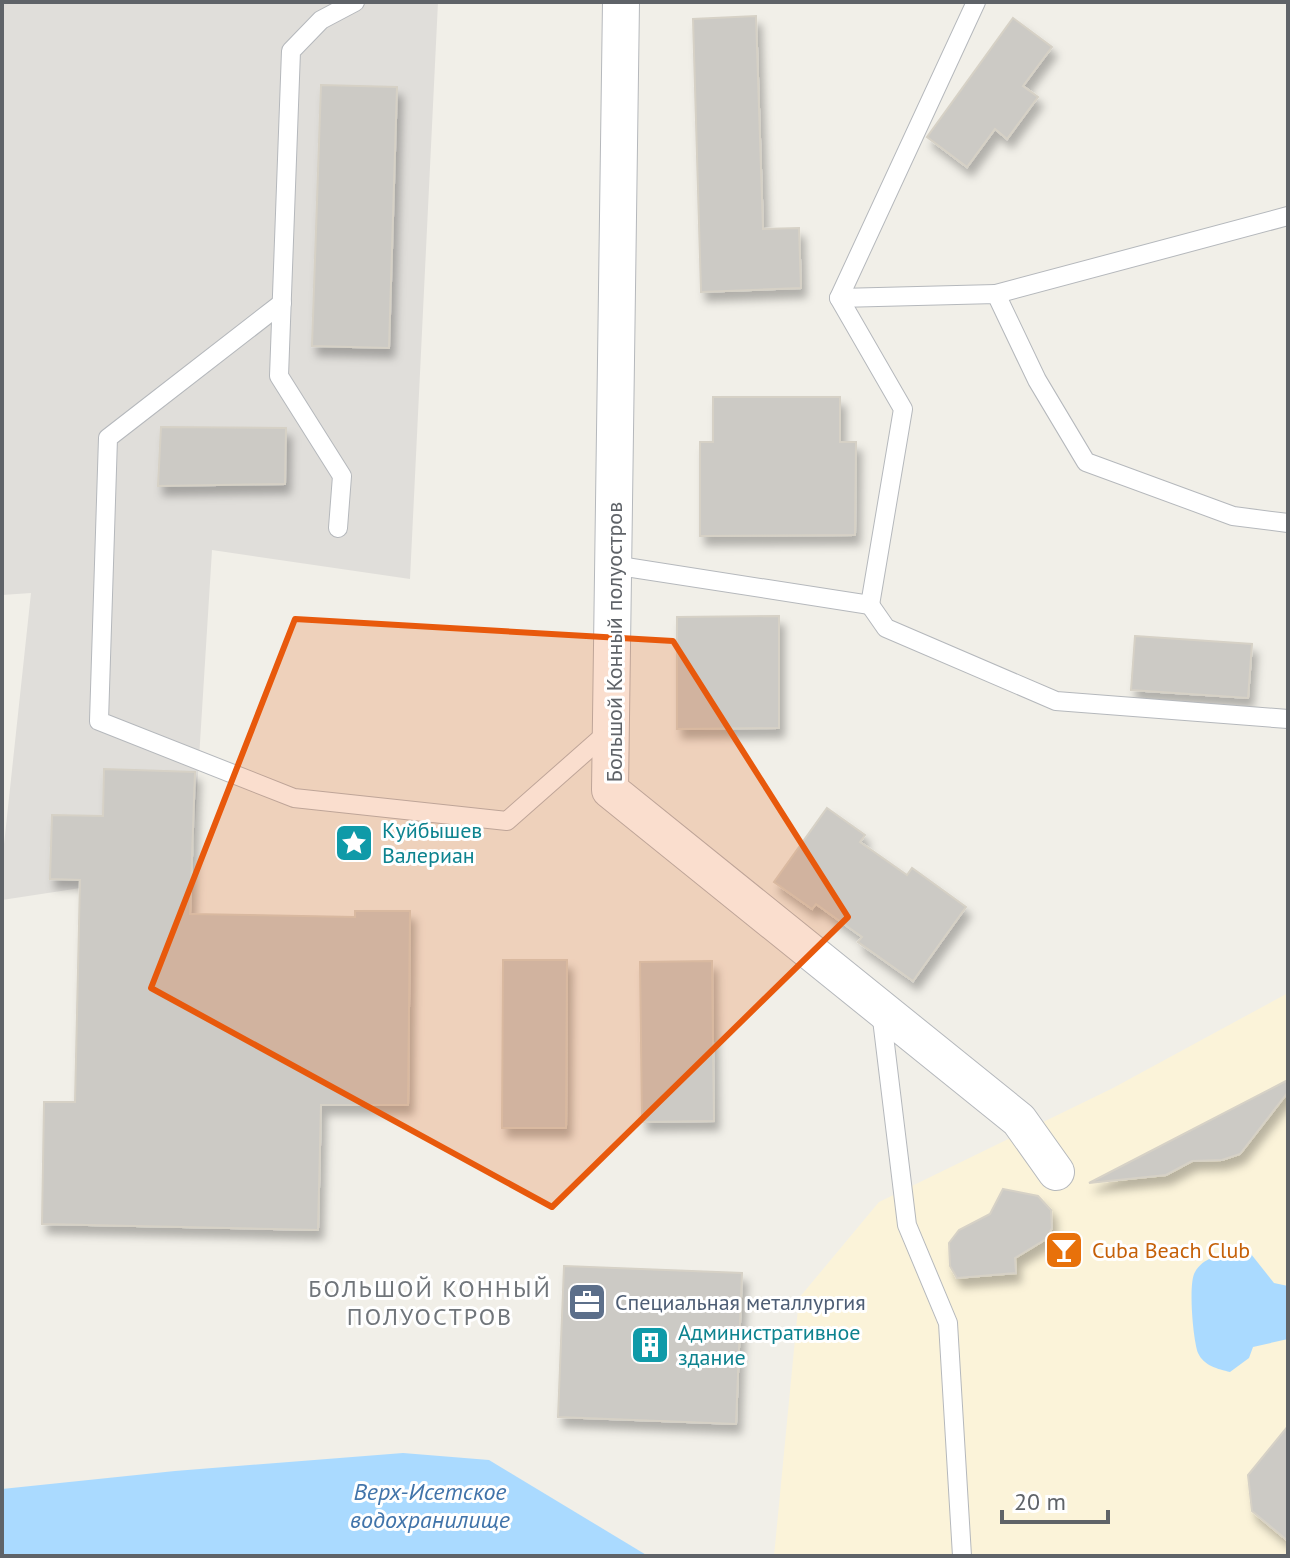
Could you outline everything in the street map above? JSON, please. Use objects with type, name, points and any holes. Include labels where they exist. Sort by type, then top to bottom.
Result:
[{"type":"street","name":"Большой Конный полуостров","points":[[621,2],[610,790],[1019,1120],[1056,1172]]},
{"type":"lane","points":[[338,528],[342,476],[279,376],[291,51],[321,20],[355,2]]},
{"type":"lane","points":[[839,298],[976,2]]},
{"type":"lane","points":[[839,298],[996,294],[1288,216]]},
{"type":"lane","points":[[996,294],[1037,380],[1086,462],[1233,516],[1288,523]]},
{"type":"lane","points":[[839,298],[903,409],[870,605],[886,628],[1056,701],[1288,719]]},
{"type":"lane","points":[[282,303],[108,438],[99,721],[294,798],[507,821],[611,729]]},
{"type":"lane","points":[[613,565],[870,605]]},
{"type":"lane","points":[[881,1008],[907,1225],[948,1323],[962,1556]]},
{"type":"highlighted area","points":[[295,619],[673,641],[848,917],[552,1207],[151,988]]},
{"type":"shaded area","points":[[2,2],[438,2],[410,579],[212,550],[192,871],[2,900],[2,863],[31,593],[2,595]]},
{"type":"sand","name":"Cuba Beach Club","points":[[1288,993],[1288,1556],[774,1556],[799,1298],[879,1202],[1113,1088]]},
{"type":"water","points":[[1233,1252],[1251,1254],[1274,1283],[1288,1286],[1288,1339],[1253,1347],[1249,1358],[1230,1372],[1208,1364],[1198,1353],[1193,1325],[1192,1287],[1195,1272],[1203,1263]]},
{"type":"water","name":"Верх-Исетское водохранилище","points":[[403,1453],[489,1460],[648,1556],[2,1556],[2,1489],[175,1471]]},
{"type":"building","points":[[756,16],[763,229],[799,228],[801,288],[701,292],[693,19]]},
{"type":"building","points":[[1013,18],[1052,47],[1023,86],[1038,97],[1007,139],[995,129],[967,167],[927,137]]},
{"type":"building","points":[[321,85],[397,87],[389,348],[312,346]]},
{"type":"building","points":[[713,397],[840,397],[840,442],[856,442],[855,535],[700,536],[700,442],[713,442]]},
{"type":"building","points":[[161,427],[286,428],[285,484],[158,486]]},
{"type":"building","points":[[779,616],[779,728],[677,729],[677,617]]},
{"type":"building","points":[[1135,636],[1252,644],[1248,698],[1131,690]]},
{"type":"building","points":[[104,769],[195,772],[190,914],[355,917],[355,911],[410,911],[408,1105],[321,1105],[318,1230],[42,1224],[44,1102],[75,1102],[80,880],[50,879],[52,815],[103,816]]},
{"type":"building","points":[[827,808],[865,835],[860,842],[907,875],[912,868],[966,907],[913,981],[858,942],[862,937],[816,904],[812,909],[774,882]]},
{"type":"building","points":[[503,960],[567,960],[566,1128],[502,1128]]},
{"type":"building","points":[[712,961],[714,1121],[642,1122],[640,962]]},
{"type":"building","points":[[1288,1080],[1288,1092],[1240,1154],[1222,1160],[1192,1161],[1166,1175],[1089,1183]]},
{"type":"building","points":[[1003,1189],[1038,1196],[1051,1210],[1052,1228],[1046,1239],[1015,1258],[1016,1273],[957,1278],[950,1266],[949,1243],[959,1230],[990,1214]]},
{"type":"building","name":"Административное здание","points":[[564,1266],[742,1273],[736,1424],[558,1417]]},
{"type":"building","points":[[1288,1426],[1288,1541],[1252,1511],[1248,1475]]},
{"type":"place","name":"Куйбышев Валериан","points":[[354,843]]},
{"type":"place","name":"Cuba Beach Club","points":[[1064,1250]]},
{"type":"place","name":"Специальная металлургия","points":[[587,1302]]},
{"type":"place","name":"Административное здание","points":[[650,1345]]},
{"type":"district","name":"БОЛЬШОЙ КОННЫЙ ПОЛУОСТРОВ","points":[[430,1303]]}]
